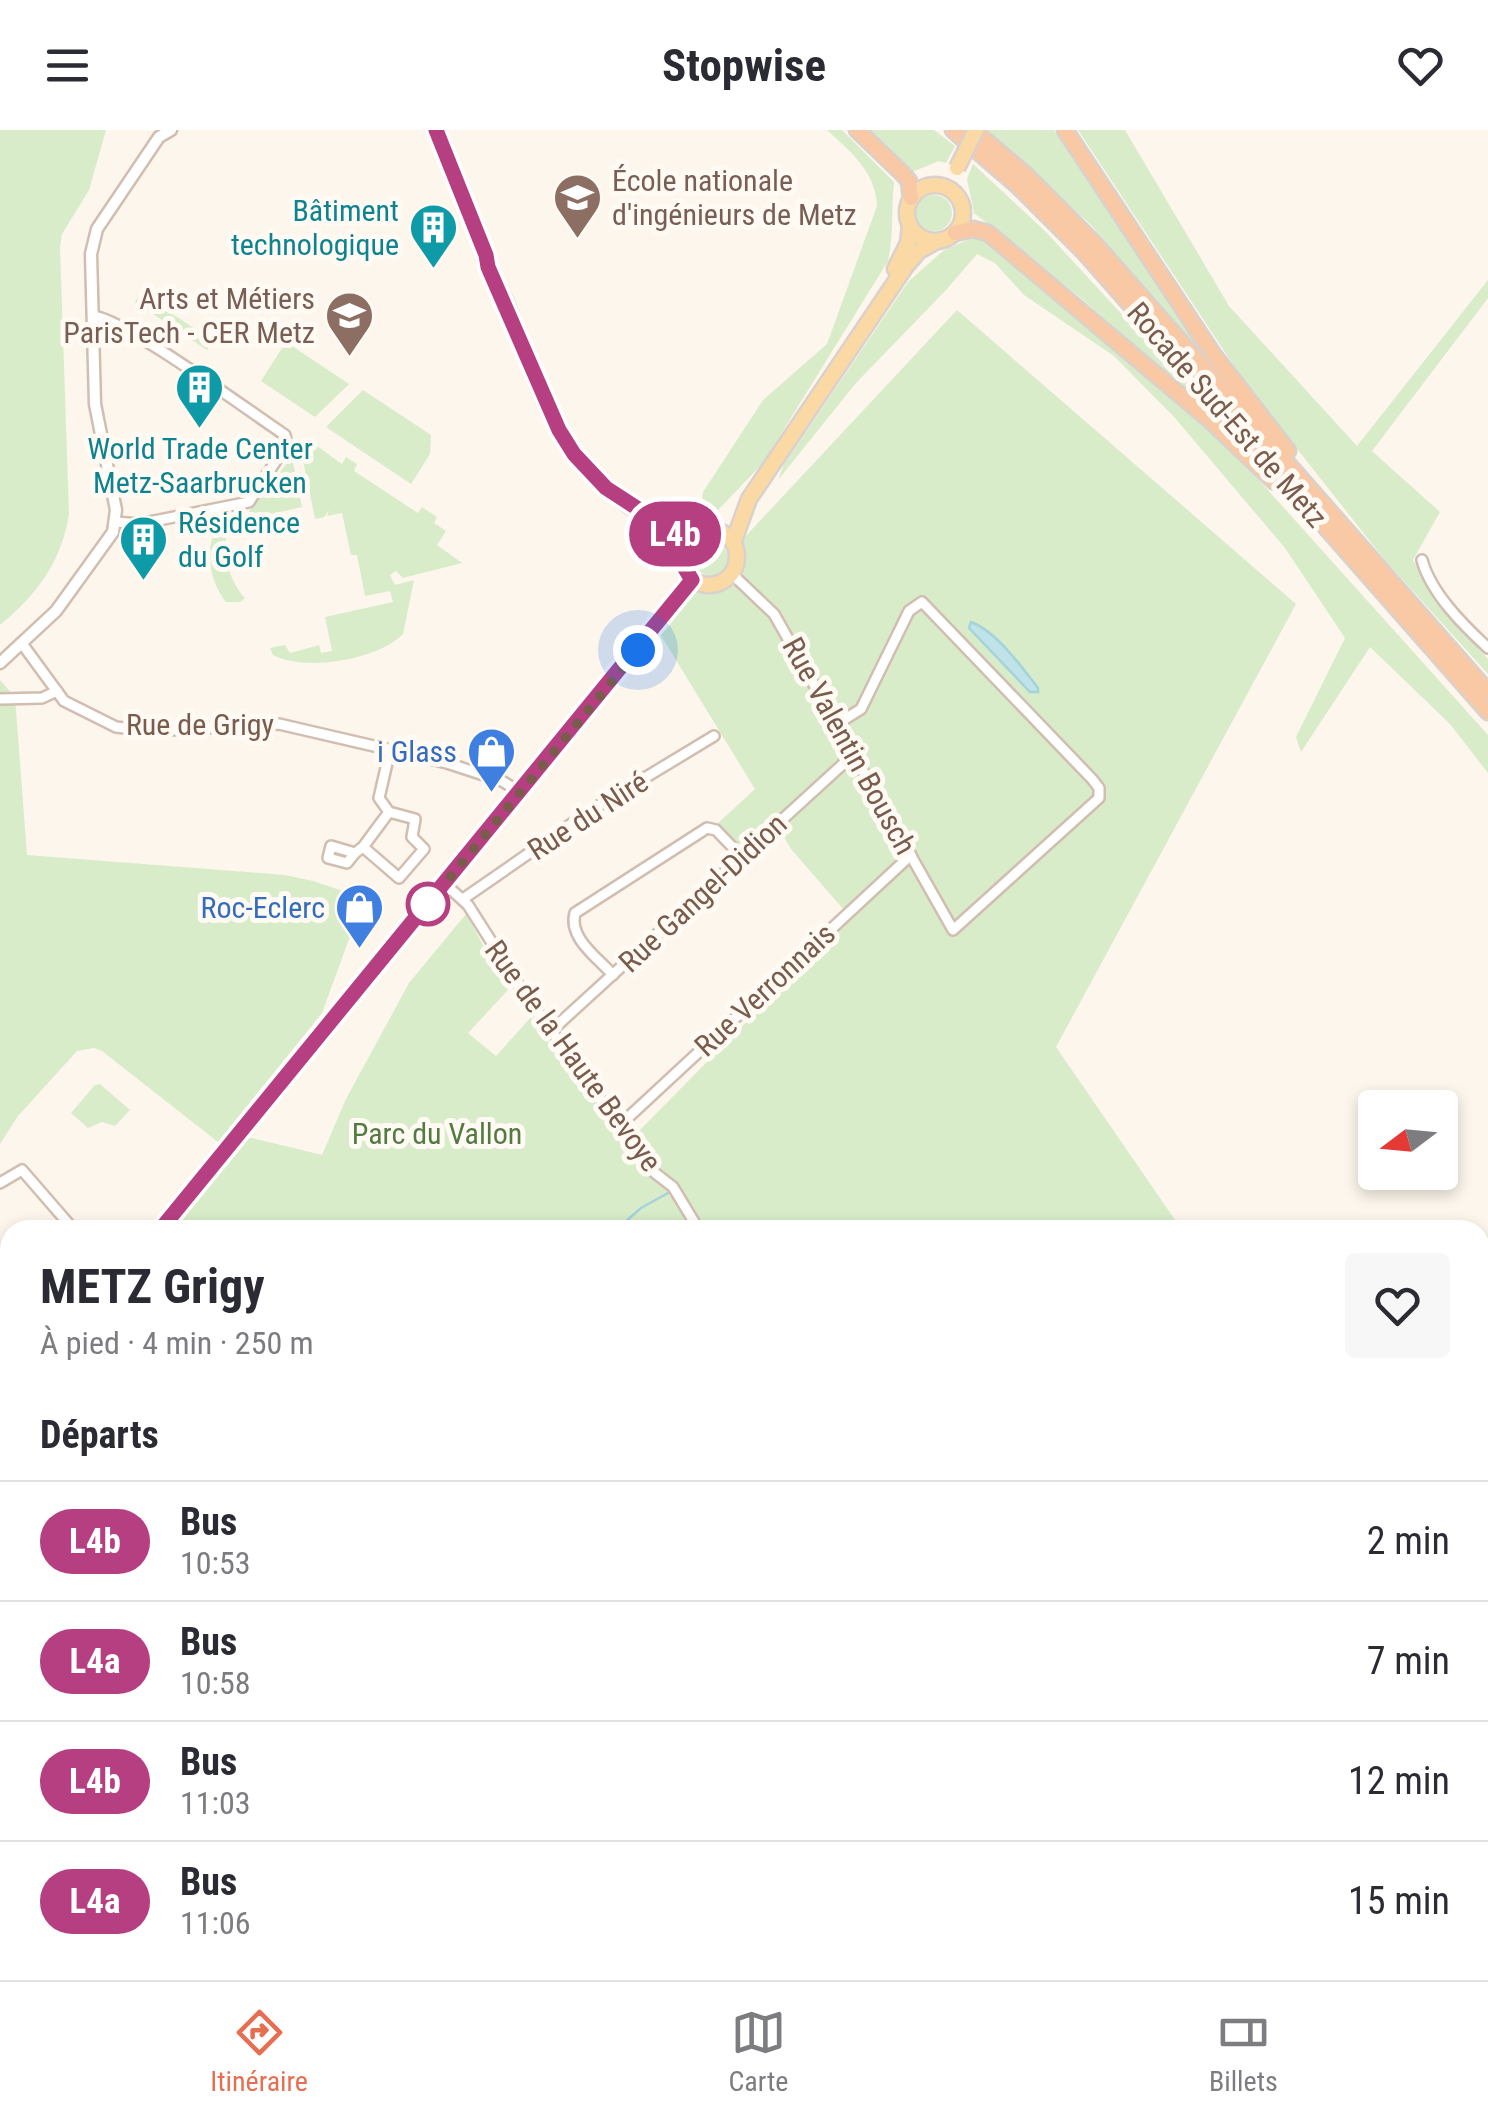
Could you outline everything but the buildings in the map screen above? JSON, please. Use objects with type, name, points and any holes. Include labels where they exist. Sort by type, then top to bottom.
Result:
[{"type":"highway","points":[[857,130],[904,174],[911,198]]},
{"type":"highway","name":"Rocade Sud-Est de Metz","points":[[954,130],[1084,252],[1488,692]]},
{"type":"highway","name":"Rocade Sud-Est de Metz","points":[[974,130],[1096,244],[1488,712]]},
{"type":"highway","points":[[1065,130],[1214,354],[1354,550]]},
{"type":"highway","points":[[955,233],[980,230],[1009,250],[1212,421],[1354,550]]},
{"type":"main road","points":[[436,130],[559,430],[574,454],[606,488],[686,540]]},
{"type":"main road","points":[[836,368],[851,352],[906,266],[920,251],[955,233],[963,217],[957,168],[974,130]]},
{"type":"main road","points":[[734,543],[724,533],[712,529],[698,531],[686,540],[681,562],[692,580],[710,586],[732,574],[737,559],[734,543],[750,500],[836,368],[905,251],[911,198],[957,168]]},
{"type":"main road","points":[[934,185],[959,199]]},
{"type":"main road","points":[[910,226],[920,237],[934,242]]},
{"type":"main road","points":[[712,529],[750,500]]},
{"type":"main road","points":[[168,1220],[692,580]]},
{"type":"street","points":[[0,663],[70,594],[109,542],[116,522],[95,404],[92,254],[97,228],[159,137],[172,130]]},
{"type":"street","points":[[93,316],[106,318],[170,358],[285,435],[287,444],[249,502],[139,524],[116,522]]},
{"type":"street","points":[[1422,560],[1425,572],[1465,627],[1488,648]]},
{"type":"street","name":"Rue Valentin Bousch","points":[[732,574],[774,614],[953,930],[1099,798],[1099,788],[922,602],[908,610],[861,708],[837,724]]},
{"type":"street","name":"Rue de Grigy","points":[[23,644],[70,706],[116,727],[150,731],[279,724],[484,775],[521,793]]},
{"type":"street","points":[[0,698],[42,698],[56,692]]},
{"type":"street","name":"Rue du Niré","points":[[464,899],[590,810],[714,736]]},
{"type":"street","points":[[389,812],[359,850],[398,878],[424,849],[412,837],[415,819],[389,812],[379,798],[390,750]]},
{"type":"street","name":"Rue Gangel-Didion","points":[[551,1031],[854,754]]},
{"type":"street","points":[[614,975],[577,935],[574,913],[707,828],[716,830],[742,856]]},
{"type":"street","name":"Rue Verronnais","points":[[620,1125],[910,855]]},
{"type":"street","name":"Rue de la Haute Bevoye","points":[[445,884],[464,899],[551,1031],[655,1173],[673,1188],[693,1220]]},
{"type":"street","points":[[0,1183],[22,1170],[65,1220]]},
{"type":"green space","points":[[0,130],[106,130],[89,190],[62,234],[60,247],[69,514],[66,531],[45,576],[0,625]]},
{"type":"green space","points":[[827,130],[842,130],[894,182],[888,261],[763,463],[718,510],[701,509],[703,492],[763,400],[827,344],[877,206],[867,173]]},
{"type":"green space","points":[[865,130],[934,130],[955,146],[946,163],[939,161],[912,172]]},
{"type":"green space","points":[[987,130],[1054,130],[1208,355],[1205,357],[1092,226]]},
{"type":"green space","points":[[1078,130],[1125,130],[1229,306],[1357,446],[1488,280],[1488,298],[1372,451],[1440,512],[1413,560],[1456,625],[1488,659],[1488,674],[1384,559],[1246,384]]},
{"type":"green space","points":[[973,164],[1046,232],[1198,397],[1195,399],[1082,299],[974,213],[967,179]]},
{"type":"green space","points":[[934,195],[947,200],[952,213],[947,226],[934,231],[921,226],[916,213],[921,200]]},
{"type":"green space","points":[[977,236],[1149,377],[1240,459],[1488,735],[1488,773],[1450,724],[1370,647],[1301,752],[1296,737],[1345,638],[1285,548],[1175,418],[1114,356],[1024,295],[995,263],[977,254],[856,383],[778,480],[784,464],[908,282],[944,250]]},
{"type":"green space","points":[[141,293],[213,341],[207,350],[135,302]]},
{"type":"green space","name":"Parc du Vallon","points":[[957,310],[1296,604],[1056,1047],[1175,1220],[176,1220],[244,1136],[322,1155],[346,1099],[409,983],[466,914],[508,990],[468,1033],[496,1056],[531,1017],[572,1074],[633,1137],[850,917],[791,849],[772,817],[739,847],[716,825],[755,789],[660,634],[709,577],[694,568],[691,556],[696,545],[713,540],[728,555]]},
{"type":"green space","points":[[286,342],[349,384],[315,417],[261,381]]},
{"type":"green space","points":[[363,390],[431,435],[430,454],[411,484],[326,427]]},
{"type":"green space","points":[[310,441],[342,464],[346,457],[357,464],[354,471],[418,513],[422,507],[437,517],[434,523],[446,531],[437,545],[462,563],[403,578],[396,571],[390,575],[395,585],[414,580],[403,634],[377,651],[322,663],[287,660],[273,655],[270,648],[285,645],[290,653],[319,645],[321,653],[332,651],[325,617],[393,602],[390,591],[365,596],[357,555],[351,555],[342,513],[327,516],[329,510],[324,517],[315,519],[301,451]]},
{"type":"green space","points":[[292,457],[302,507],[249,519],[249,511]]},
{"type":"green space","points":[[234,512],[239,518],[227,535],[226,557],[233,580],[245,598],[226,602],[211,567],[211,541],[223,520]]},
{"type":"green space","points":[[0,680],[15,697],[27,855],[285,875],[364,898],[322,1013],[218,1142],[94,1048],[77,1051],[18,1116],[0,1144]]},
{"type":"green space","points":[[100,1084],[130,1110],[115,1126],[102,1122],[88,1128],[71,1113]]},
{"type":"water","points":[[971,622],[1007,650],[1038,692],[1030,692],[969,628]]},
{"type":"waterway","points":[[627,1220],[668,1193]]},
{"type":"bus line","name":"L4b","points":[[168,1220],[692,580],[681,562],[686,540],[606,488],[574,454],[559,430],[498,292],[436,130]]},
{"type":"place","name":"École nationale d'ingénieurs de Metz","points":[[577,240]]},
{"type":"place","name":"Bâtiment technologique","points":[[434,270]]},
{"type":"place","name":"Arts et Métiers ParisTech - CER Metz","points":[[350,358]]},
{"type":"place","name":"World Trade Center Metz-Saarbrucken","points":[[200,430]]},
{"type":"place","name":"Résidence du Golf","points":[[143,582]]},
{"type":"place","name":"i Glass","points":[[492,794]]},
{"type":"place","name":"Roc-Eclerc","points":[[360,950]]},
{"type":"route","points":[[428,904],[638,650]]}]
